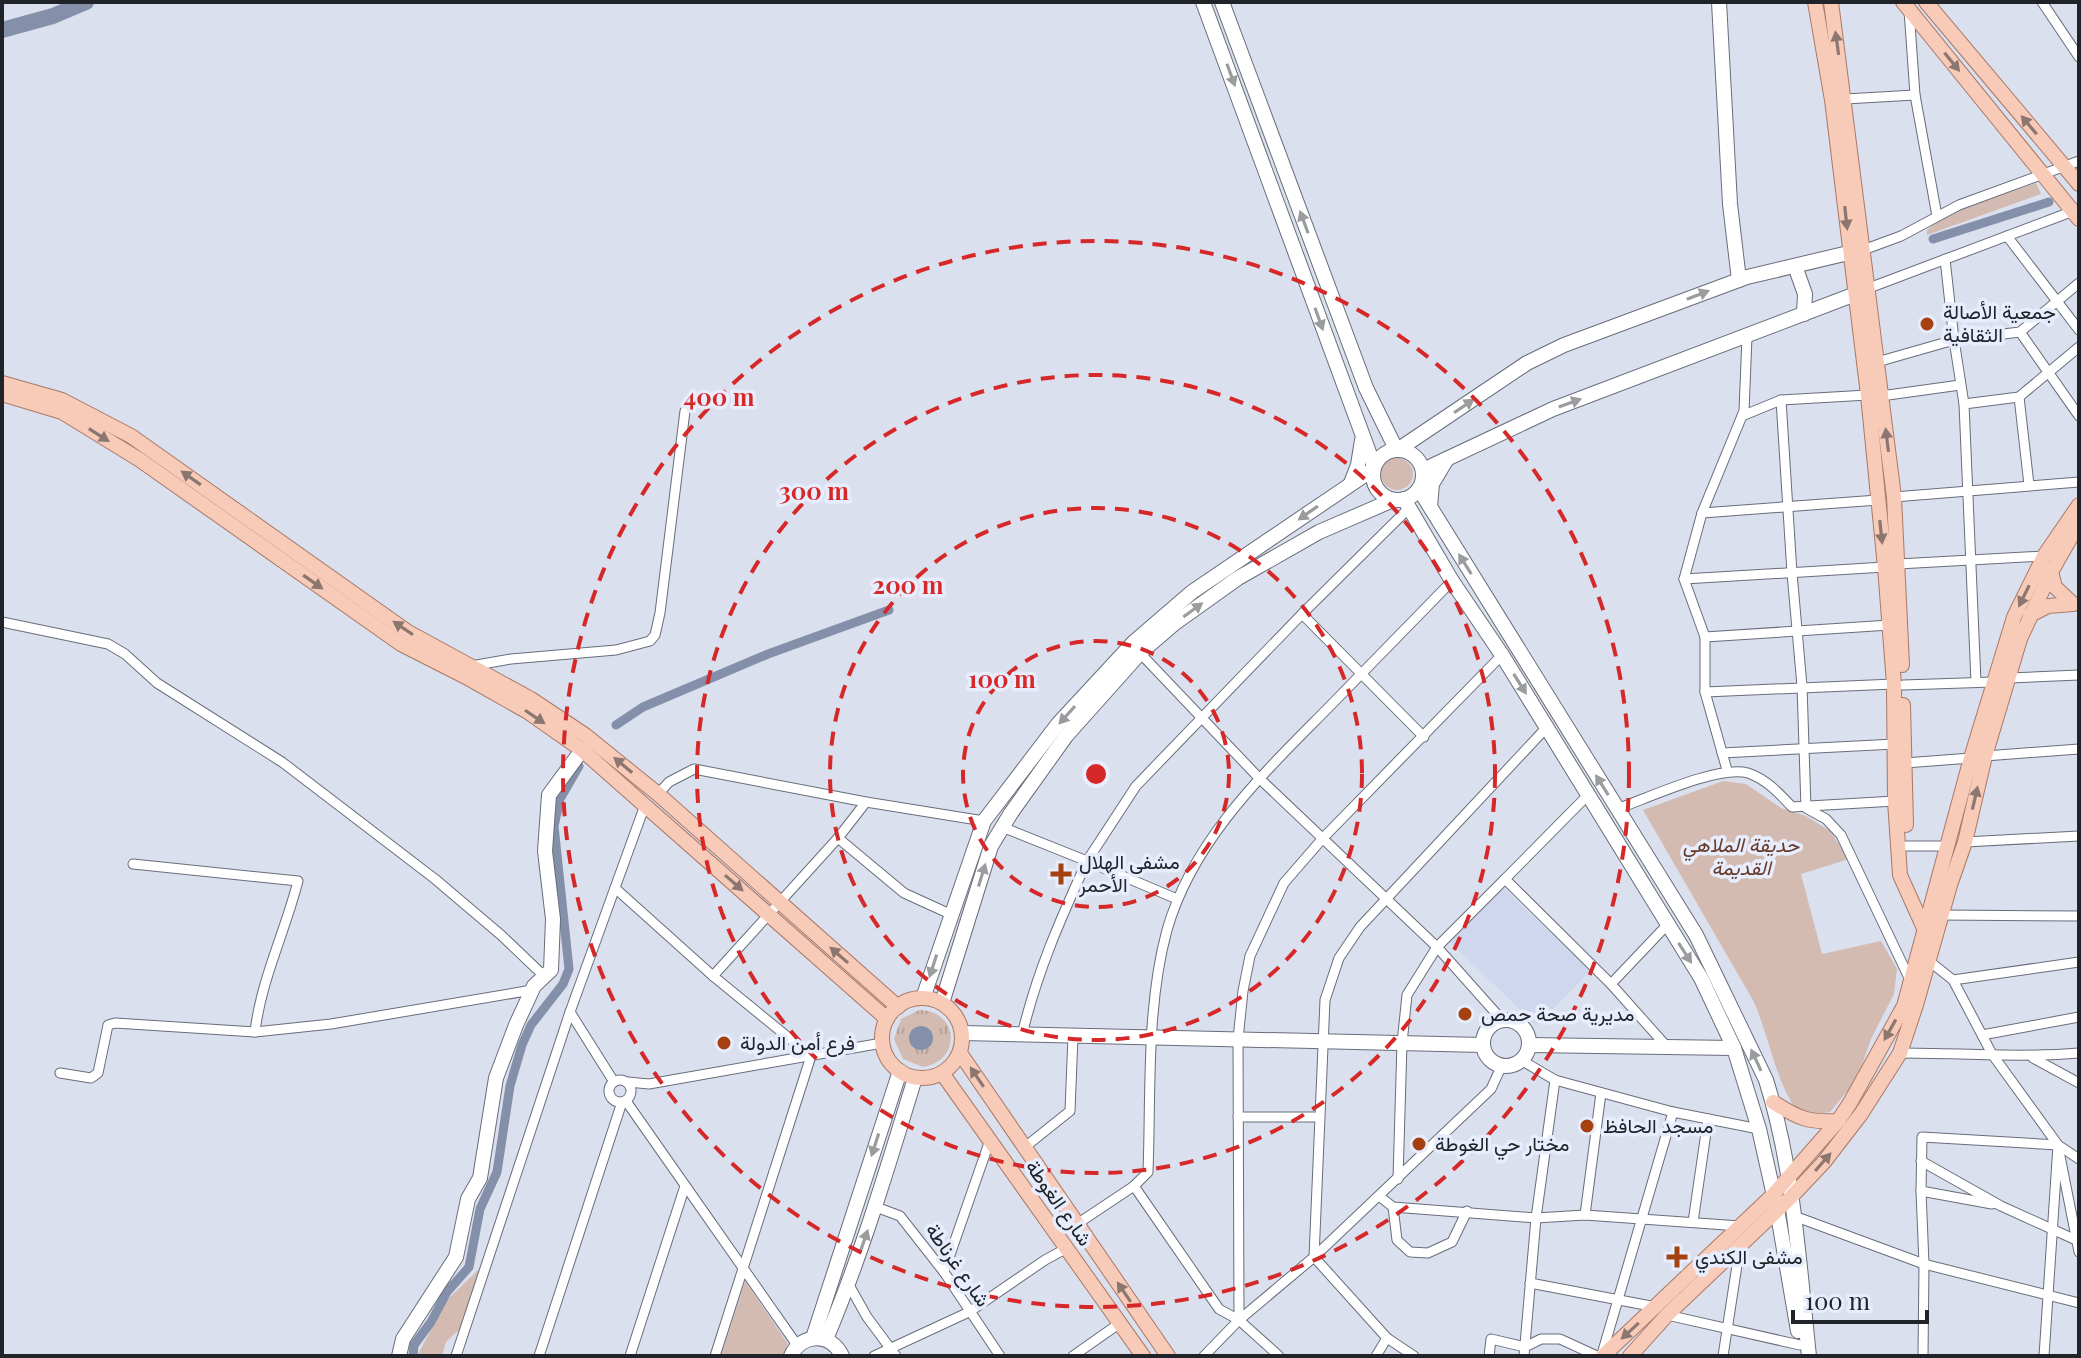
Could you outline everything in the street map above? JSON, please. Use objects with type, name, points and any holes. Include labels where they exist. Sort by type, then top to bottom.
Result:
[{"type":"main road","points":[[1203,2],[1362,436],[1373,468],[1372,480],[1376,489],[1402,502],[1502,655],[1701,978],[1734,1048],[1759,1129],[1803,1352]]},
{"type":"main road","points":[[942,1003],[991,846],[1066,736],[1140,653],[1175,623],[1238,578],[1319,532],[1402,502],[1419,489],[1423,470],[1415,456],[1398,449],[1366,388],[1222,2]]},
{"type":"main road","points":[[1719,2],[1728,175],[1739,280]]},
{"type":"main road","points":[[1815,2],[1856,252],[1869,288],[1877,362],[1878,500],[1891,565],[1905,763],[1906,846],[1913,890],[1933,928]]},
{"type":"main road","points":[[1831,2],[1845,99],[1856,252],[1854,295],[1894,497],[1890,625],[1898,684],[1895,801],[1900,875],[1933,928]]},
{"type":"main road","points":[[1930,3],[2079,184]]},
{"type":"main road","points":[[1906,6],[2077,213]]},
{"type":"main road","points":[[923,998],[984,821],[1058,724],[1134,642],[1192,592],[1373,468],[1382,454],[1398,449],[1538,357],[1739,280],[1856,252]]},
{"type":"main road","points":[[1795,266],[1803,284],[1804,314]]},
{"type":"main road","points":[[1423,470],[1553,409],[1869,288]]},
{"type":"main road","points":[[2,383],[62,400],[131,436],[408,632],[531,699],[605,750],[658,794],[887,1019]]},
{"type":"main road","points":[[2,394],[62,412],[140,460],[401,644],[528,712],[582,750],[645,805],[898,1007]]},
{"type":"main road","points":[[1351,483],[1362,436]]},
{"type":"main road","points":[[1430,506],[1436,474],[1450,456]]},
{"type":"main road","points":[[1419,489],[1696,935],[1766,1080],[1773,1102],[1794,1216],[1803,1352]]},
{"type":"main road","points":[[1601,1356],[1662,1311],[1741,1243],[1775,1202],[1788,1179],[1838,1121],[1904,1006],[1965,842],[1993,682],[2014,617],[2044,556],[2079,505]]},
{"type":"main road","points":[[1630,1356],[1662,1311],[1740,1226],[1775,1202],[1791,1197],[1824,1162],[1861,1114],[1900,1053],[1929,961],[1949,846],[1978,757],[2030,615],[2079,523]]},
{"type":"main road","points":[[2051,572],[2055,587],[2076,604]]},
{"type":"main road","points":[[2030,615],[2048,606],[2076,604]]},
{"type":"main road","points":[[399,1356],[403,1339],[456,1257],[468,1199],[480,1178],[496,1078],[532,990],[551,970],[553,919],[545,851],[549,795],[582,750]]},
{"type":"main road","points":[[923,998],[942,1003],[956,1016],[962,1033],[960,1053],[950,1068],[942,1073],[915,1078],[900,1071],[891,1064],[882,1043],[887,1019],[910,1000],[923,998]]},
{"type":"main road","points":[[1502,1020],[1521,1026],[1526,1031],[1529,1045],[1521,1060],[1509,1066],[1489,1058],[1483,1045],[1485,1032],[1502,1020]]},
{"type":"main road","points":[[962,1033],[1483,1045]]},
{"type":"main road","points":[[1529,1045],[1734,1048]]},
{"type":"main road","points":[[960,1053],[1168,1356]]},
{"type":"main road","points":[[820,1338],[900,1071]]},
{"type":"main road","name":"شارع الغوطة","points":[[942,1073],[1140,1355]]},
{"type":"main road","points":[[794,1351],[820,1338],[849,1285],[915,1078]]},
{"type":"main road","points":[[1773,1102],[1804,1120],[1838,1121]]},
{"type":"main road","points":[[820,1338],[834,1344],[842,1356]]},
{"type":"street","points":[[2042,2],[2079,57]]},
{"type":"street","points":[[1906,6],[1915,95],[1937,216]]},
{"type":"street","points":[[1845,99],[1915,95]]},
{"type":"street","points":[[1856,252],[1901,236],[1937,216],[2079,161]]},
{"type":"street","points":[[1869,288],[2077,213]]},
{"type":"street","points":[[2007,236],[2079,330]]},
{"type":"street","points":[[1945,259],[1964,404],[1976,682]]},
{"type":"street","points":[[1877,362],[1954,340],[2020,332],[2079,283]]},
{"type":"street","points":[[2020,332],[2079,416]]},
{"type":"street","points":[[1727,770],[1705,692],[1705,637],[1684,579],[1702,513],[1742,416],[1747,392],[1747,337]]},
{"type":"street","points":[[1964,404],[2019,397],[2079,347]]},
{"type":"street","points":[[1742,416],[1781,400],[1875,396],[1960,385]]},
{"type":"street","points":[[2019,397],[2029,485]]},
{"type":"street","points":[[1781,400],[1802,686],[1806,808]]},
{"type":"street","points":[[471,666],[511,659],[616,650],[650,641],[655,635],[660,613],[685,411]]},
{"type":"street","points":[[1894,497],[2079,482]]},
{"type":"street","points":[[1702,513],[1878,500]]},
{"type":"street","points":[[1022,1035],[1033,988],[1048,945],[1087,861],[1136,786],[1302,614],[1402,502]]},
{"type":"street","points":[[1684,579],[2044,556]]},
{"type":"street","points":[[1077,1224],[1134,1186],[1148,1172],[1155,1002],[1166,933],[1177,899],[1194,864],[1215,832],[1259,778],[1452,581]]},
{"type":"street","points":[[1302,614],[1424,737]]},
{"type":"street","points":[[2,622],[108,644],[125,654],[157,683],[282,762],[435,879],[544,976]]},
{"type":"street","points":[[1705,637],[1890,625]]},
{"type":"street","points":[[1140,653],[1259,778],[1437,947],[1502,1020]]},
{"type":"street","points":[[1239,1320],[1238,1039],[1250,956],[1284,883],[1323,838],[1502,655]]},
{"type":"street","points":[[2009,678],[2079,675]]},
{"type":"street","points":[[1705,692],[1802,686],[1993,682]]},
{"type":"street","points":[[1414,1356],[1387,1338],[1314,1257],[1325,1000],[1339,958],[1360,927],[1547,727]]},
{"type":"street","points":[[1722,753],[1895,744]]},
{"type":"street","points":[[1905,763],[2079,749]]},
{"type":"street","points":[[658,794],[669,782],[694,769],[984,821]]},
{"type":"street","points":[[1617,809],[1727,770],[1749,773],[1774,787],[1792,807],[1895,801]]},
{"type":"street","points":[[1398,1179],[1402,1043],[1407,995],[1437,947],[1588,795]]},
{"type":"street","points":[[713,976],[838,838],[866,802]]},
{"type":"street","points":[[456,1356],[570,1012],[645,805]]},
{"type":"street","points":[[1806,808],[1826,819],[1841,835],[1911,982]]},
{"type":"street","points":[[1002,827],[1177,899]]},
{"type":"street","points":[[1965,842],[2079,836]]},
{"type":"street","points":[[838,838],[904,893],[950,914]]},
{"type":"street","points":[[1906,846],[1949,846]]},
{"type":"street","points":[[133,864],[298,881],[290,915],[265,983],[255,1032]]},
{"type":"street","points":[[1505,879],[1611,984],[1668,1048]]},
{"type":"street","points":[[615,888],[713,976],[811,1056]]},
{"type":"street","points":[[1933,928],[2079,916]]},
{"type":"street","points":[[1611,984],[1667,925]]},
{"type":"street","points":[[1929,961],[1953,980],[1992,1054],[2058,1145],[2079,1159]]},
{"type":"street","points":[[1953,980],[2079,962]]},
{"type":"street","points":[[60,1073],[91,1078],[98,1073],[108,1025],[115,1023],[255,1032],[356,1020],[532,990]]},
{"type":"street","points":[[570,1012],[614,1082]]},
{"type":"street","points":[[1982,1035],[2079,1017]]},
{"type":"street","points":[[1025,1147],[1070,1111],[1073,1036]]},
{"type":"street","points":[[794,1351],[743,1268],[623,1100],[609,1088],[621,1080],[649,1084],[882,1043]]},
{"type":"street","points":[[1900,1053],[2031,1057],[2079,1053]]},
{"type":"street","points":[[715,1356],[811,1056]]},
{"type":"street","points":[[2031,1057],[2079,1083]]},
{"type":"street","points":[[1521,1060],[1555,1080],[1673,1112],[1759,1129]]},
{"type":"street","points":[[1204,1356],[1239,1320],[1314,1257],[1398,1179],[1491,1089],[1502,1065]]},
{"type":"street","points":[[1525,1351],[1536,1218],[1555,1080]]},
{"type":"street","points":[[539,1356],[615,1121],[623,1100],[632,1089],[628,1082]]},
{"type":"street","points":[[623,1100],[649,1084]]},
{"type":"street","points":[[1585,1215],[1601,1093]]},
{"type":"street","points":[[1525,1351],[1541,1339],[1560,1339],[1601,1356],[1673,1112]]},
{"type":"street","points":[[1238,1117],[1319,1117]]},
{"type":"street","points":[[1693,1222],[1708,1119]]},
{"type":"street","points":[[1923,1356],[1922,1137],[2058,1145]]},
{"type":"street","points":[[944,1272],[990,1140]]},
{"type":"street","points":[[2044,1356],[2058,1145]]},
{"type":"street","points":[[2058,1145],[2079,1252]]},
{"type":"street","points":[[1921,1161],[2001,1206],[2076,1240]]},
{"type":"street","points":[[630,1356],[685,1186]]},
{"type":"street","points":[[1134,1186],[1219,1309],[1239,1320],[1279,1356]]},
{"type":"street","points":[[1921,1191],[2001,1206]]},
{"type":"street","points":[[1379,1196],[1393,1207],[1536,1218],[1585,1215],[1740,1226]]},
{"type":"street","name":"شارع غرناطة","points":[[876,1207],[900,1216],[944,1272],[1000,1356]]},
{"type":"street","points":[[1393,1207],[1397,1240],[1410,1252],[1428,1253],[1452,1242],[1467,1211]]},
{"type":"street","points":[[1794,1216],[1924,1264],[2079,1303]]},
{"type":"street","points":[[1723,1356],[1741,1243]]},
{"type":"street","points":[[874,1356],[894,1353],[969,1312],[1067,1248]]},
{"type":"street","points":[[1530,1283],[1617,1298],[1803,1352]]},
{"type":"street","points":[[849,1285],[894,1353]]},
{"type":"street","points":[[1073,1356],[1120,1323]]},
{"type":"street","points":[[1376,1356],[1387,1338]]},
{"type":"street","points":[[1489,1356],[1491,1339],[1525,1351]]},
{"type":"shaded area","points":[[1503,887],[1590,971],[1537,1026],[1449,941]]},
{"type":"shaded area","points":[[921,1026],[929,1030],[933,1038],[929,1046],[921,1050],[913,1046],[909,1038],[913,1030]]},
{"type":"green space","points":[[2036,183],[2041,194],[1927,235],[1927,230],[1948,213]]},
{"type":"green space","points":[[1397,458],[1408,463],[1413,474],[1408,485],[1397,490],[1386,485],[1381,474],[1386,463]]},
{"type":"green space","name":"حديقة الملاهي القديمة","points":[[1723,781],[1746,784],[1781,808],[1806,816],[1830,831],[1849,859],[1801,874],[1822,954],[1881,941],[1897,969],[1894,994],[1871,1039],[1862,1065],[1849,1089],[1830,1112],[1815,1114],[1797,1111],[1783,1085],[1754,1002],[1643,810]]},
{"type":"green space","points":[[919,1010],[942,1018],[951,1036],[944,1056],[936,1063],[923,1067],[903,1059],[894,1039],[901,1019]]},
{"type":"green space","points":[[478,1270],[481,1273],[463,1326],[446,1342],[442,1356],[417,1356],[448,1299]]},
{"type":"green space","points":[[745,1281],[788,1344],[782,1356],[721,1356]]},
{"type":"waterway","points":[[2,30],[53,16],[86,2]]},
{"type":"waterway","points":[[1933,239],[2049,202]]},
{"type":"waterway","points":[[616,725],[643,707],[768,654],[889,610]]},
{"type":"waterway","points":[[413,1356],[414,1345],[447,1292],[469,1267],[480,1209],[497,1172],[510,1086],[522,1045],[531,1025],[563,984],[569,969],[554,826],[560,799],[579,766]]},
{"type":"place","name":"جمعية الأصالة الثقافية","points":[[1927,324]]},
{"type":"place","name":"مشفى الهلال الأحمر","points":[[1061,874]]},
{"type":"place","name":"مديرية صحة حمص","points":[[1465,1014]]},
{"type":"place","name":"فرع أمن الدولة","points":[[724,1043]]},
{"type":"place","name":"مسجد الحافظ","points":[[1587,1126]]},
{"type":"place","name":"مختار حي الغوطة","points":[[1419,1144]]},
{"type":"place","name":"مشفى الكندي","points":[[1677,1257]]}]
